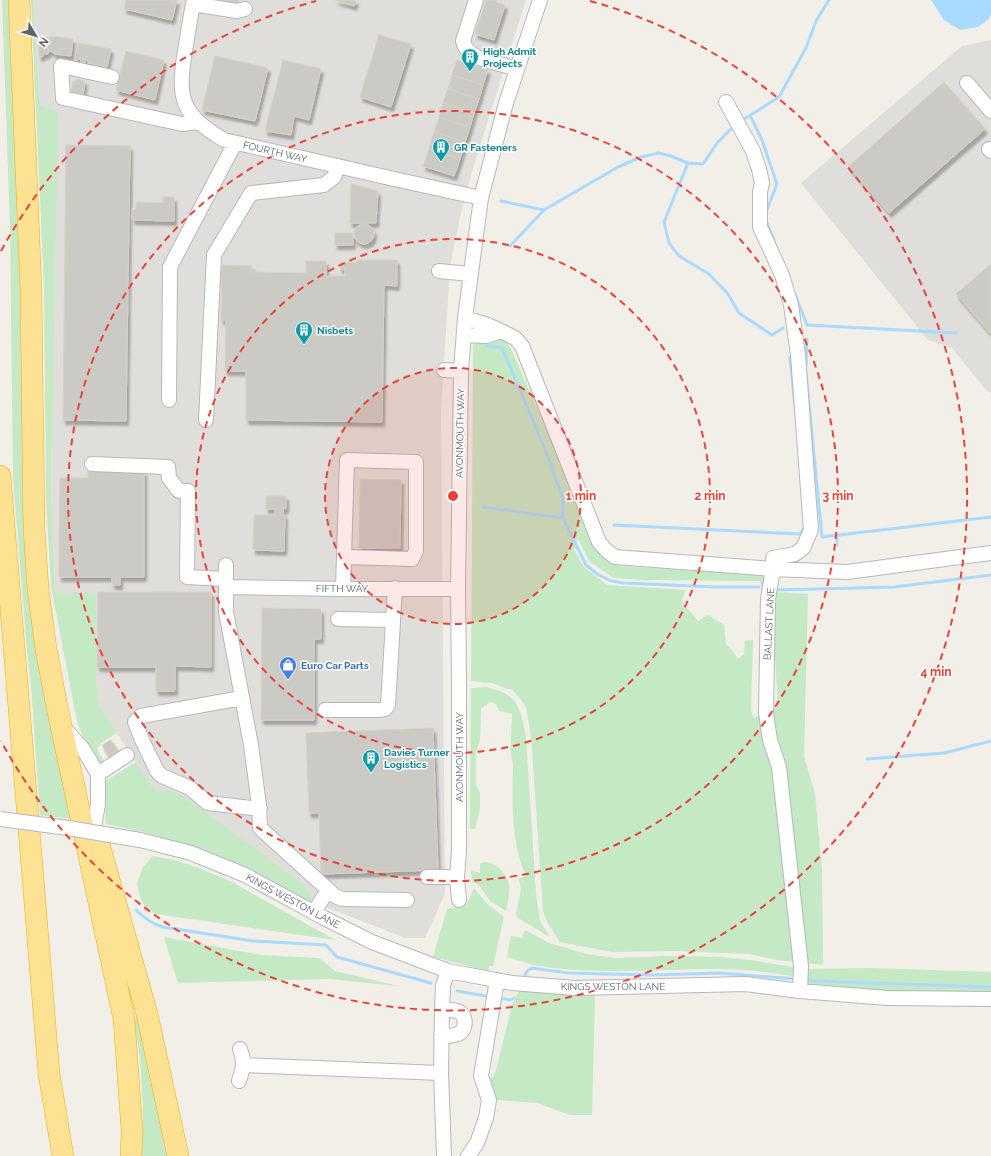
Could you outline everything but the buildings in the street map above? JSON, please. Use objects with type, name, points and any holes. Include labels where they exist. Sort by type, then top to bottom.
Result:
[{"type":"highway","points":[[19,0],[31,290],[34,528],[38,589],[46,649],[57,707],[124,1020],[132,1132],[131,1156]]},
{"type":"highway","points":[[0,476],[49,1074],[63,1156]]},
{"type":"highway","points":[[57,707],[94,827],[147,1014],[178,1156]]},
{"type":"street","points":[[476,0],[463,41],[464,47],[479,58],[517,69]]},
{"type":"street","name":"AVONMOUTH WAY","points":[[459,900],[457,877],[459,843],[458,588],[461,371],[465,318],[481,198],[506,103],[540,0]]},
{"type":"street","points":[[194,2],[237,11],[245,9]]},
{"type":"street","name":"FOURTH WAY","points":[[194,2],[181,74],[181,87],[183,98],[189,112],[208,131],[224,140],[235,143],[481,198]]},
{"type":"street","points":[[112,76],[61,66],[63,98],[182,124],[198,122]]},
{"type":"street","points":[[967,83],[991,111]]},
{"type":"street","name":"BALLAST LANE","points":[[726,102],[753,151],[759,169],[762,183],[760,192],[760,227],[782,275],[787,290],[791,305],[798,355],[811,530],[803,548],[795,554],[773,558],[773,569],[768,599],[766,713],[770,740],[779,767],[801,966],[800,991]]},
{"type":"street","points":[[169,400],[170,267],[235,143]]},
{"type":"street","points":[[206,420],[214,255],[251,193],[324,185],[334,177],[338,166]]},
{"type":"street","points":[[440,271],[470,274]]},
{"type":"street","points":[[465,318],[488,325],[501,331],[514,338],[522,346],[527,355],[599,542],[615,557],[773,569],[847,572],[991,553]]},
{"type":"street","points":[[464,335],[486,336],[501,331]]},
{"type":"street","points":[[444,370],[461,371]]},
{"type":"street","points":[[343,589],[347,460],[416,462],[416,551],[412,559],[345,557]]},
{"type":"street","name":"FIFTH WAY","points":[[92,464],[168,467],[169,478],[179,491],[188,491],[187,576],[226,583],[343,589],[458,588]]},
{"type":"street","points":[[226,565],[226,612],[251,745],[260,809],[260,828],[335,896],[342,899],[407,900]]},
{"type":"street","points":[[325,710],[380,710],[387,707],[395,588]]},
{"type":"street","points":[[338,619],[393,620]]},
{"type":"street","points":[[242,698],[141,716],[135,722],[157,771],[162,776],[190,788],[208,803],[260,809]]},
{"type":"street","points":[[65,729],[83,749],[98,774],[98,804],[94,827]]},
{"type":"street","points":[[98,774],[127,755]]},
{"type":"street","name":"KINGS WESTON LANE","points":[[0,819],[140,840],[191,853],[246,876],[372,942],[496,987],[512,983],[575,988],[746,984],[800,991],[887,998],[991,999]]},
{"type":"street","points":[[426,877],[457,877]]},
{"type":"street","points":[[314,912],[328,890]]},
{"type":"street","points":[[444,1156],[441,1037],[443,985],[448,970]]},
{"type":"street","points":[[468,1156],[477,1143],[486,1118],[488,1100],[481,1076],[496,987]]},
{"type":"street","points":[[441,1037],[458,1035],[464,1029],[463,1014],[458,1011],[442,1009]]},
{"type":"street","points":[[239,1081],[244,1065],[240,1049]]},
{"type":"street","points":[[244,1065],[441,1073]]},
{"type":"shaded area","points":[[33,0],[526,0],[472,171],[460,217],[450,268],[441,408],[445,894],[425,938],[405,938],[313,902],[173,791],[155,791],[100,708],[96,683],[55,594],[51,490],[52,428],[40,106]]},
{"type":"shaded area","points":[[991,40],[991,393],[986,390],[952,348],[928,340],[801,183],[962,46]]},
{"type":"green space","points":[[2,0],[10,0],[24,288],[26,501],[71,819],[40,815],[31,685],[13,478],[10,226]]},
{"type":"green space","points":[[31,0],[33,0],[40,106],[58,112],[51,490],[55,593],[96,593],[96,683],[100,708],[117,733],[101,743],[97,749],[104,761],[98,767],[89,753],[77,721],[51,587],[46,497],[44,286]]},
{"type":"green space","points":[[496,338],[505,341],[511,349],[552,441],[592,546],[601,556],[620,566],[767,575],[762,591],[760,581],[644,580],[614,578],[590,562],[578,539],[574,550],[584,567],[607,585],[686,590],[681,601],[698,621],[708,615],[724,625],[726,644],[738,659],[744,654],[745,641],[753,640],[751,711],[754,718],[778,707],[772,606],[775,592],[808,594],[804,757],[815,793],[822,870],[823,965],[777,960],[748,954],[677,951],[612,952],[560,942],[547,922],[543,911],[531,735],[526,708],[520,698],[511,689],[492,683],[471,681],[473,345],[481,341],[496,341]]},
{"type":"green space","points":[[486,687],[497,690],[511,698],[520,710],[526,737],[536,894],[540,921],[550,937],[518,918],[516,915],[521,889],[519,879],[526,876],[521,863],[515,836],[512,794],[513,764],[511,754],[512,714],[499,711],[496,704],[491,702],[481,708],[480,740],[476,752],[476,785],[480,793],[480,809],[475,829],[470,829],[471,688]]},
{"type":"green space","points":[[136,762],[155,791],[173,791],[188,800],[305,885],[313,902],[309,904],[200,850],[147,833],[106,824],[103,775],[107,780]]},
{"type":"green space","points":[[153,856],[174,860],[196,867],[230,881],[335,940],[156,914],[145,907],[140,897],[137,883],[143,867]]},
{"type":"green space","points":[[486,862],[493,864],[498,868],[507,879],[509,884],[509,894],[506,911],[490,901],[479,885],[472,882],[471,870],[480,873],[480,863]]},
{"type":"green space","points":[[474,888],[487,904],[504,917],[493,966],[489,966],[488,971],[433,957],[447,909],[461,907],[467,904]]},
{"type":"green space","points":[[525,930],[549,943],[587,954],[615,958],[668,956],[722,957],[750,960],[799,968],[798,977],[729,969],[607,971],[562,969],[539,966],[507,957],[511,936],[522,938]]},
{"type":"green space","points":[[164,937],[261,955],[319,958],[335,971],[399,986],[329,979],[178,983]]},
{"type":"green space","points":[[872,968],[991,972],[991,995],[893,993],[816,987],[803,984],[803,969]]},
{"type":"green space","points":[[519,991],[595,993],[592,1115],[570,1115],[537,1103],[497,1100],[495,1098],[489,1079],[493,1077],[496,1070],[512,1005]]},
{"type":"green space","points":[[138,1017],[167,1156],[142,1156],[143,1107],[140,1059],[134,1019]]},
{"type":"water","points":[[931,0],[991,0],[991,14],[989,19],[978,27],[960,30],[944,20]]},
{"type":"waterway","points":[[744,119],[779,97],[806,48],[816,21],[829,0]]},
{"type":"waterway","points":[[750,115],[762,140],[777,184],[766,212]]},
{"type":"waterway","points":[[501,201],[544,210],[618,167],[641,157],[659,153],[688,163],[703,164],[717,143],[733,127]]},
{"type":"waterway","points":[[688,163],[664,222],[669,243],[679,256],[709,274],[728,294],[739,313],[772,335],[783,328]]},
{"type":"waterway","points":[[510,246],[544,210]]},
{"type":"waterway","points":[[766,221],[774,240]]},
{"type":"waterway","points":[[795,294],[807,325],[957,333]]},
{"type":"waterway","points":[[806,365],[807,339]]},
{"type":"waterway","points":[[486,346],[499,347],[503,350],[547,454],[563,499],[563,518],[586,565],[597,574],[611,581],[624,583],[715,587],[759,587]]},
{"type":"waterway","points":[[790,357],[795,407]]},
{"type":"waterway","points":[[806,373],[822,537],[991,517]]},
{"type":"waterway","points":[[483,507],[563,518]]},
{"type":"waterway","points":[[614,525],[800,534],[806,526]]},
{"type":"waterway","points":[[837,535],[837,545]]},
{"type":"waterway","points":[[777,590],[894,587],[991,575]]},
{"type":"waterway","points":[[867,759],[944,753],[991,741]]},
{"type":"waterway","points":[[136,910],[148,920],[163,927],[253,941],[326,945],[337,957],[431,983]]},
{"type":"waterway","points":[[525,975],[527,971],[532,968],[568,973],[651,975],[719,973],[796,979]]},
{"type":"waterway","points":[[805,980],[991,987]]},
{"type":"waterway","points":[[457,991],[491,997]]},
{"type":"waterway","points":[[499,998],[510,1000],[514,998]]},
{"type":"place","name":"High Admit Projects","points":[[470,72]]},
{"type":"place","name":"GR Fasteners","points":[[441,162]]},
{"type":"place","name":"Nisbets","points":[[304,345]]},
{"type":"place","name":"Euro Car Parts","points":[[288,680]]},
{"type":"place","name":"Davies Turner Logistics","points":[[371,773]]}]
